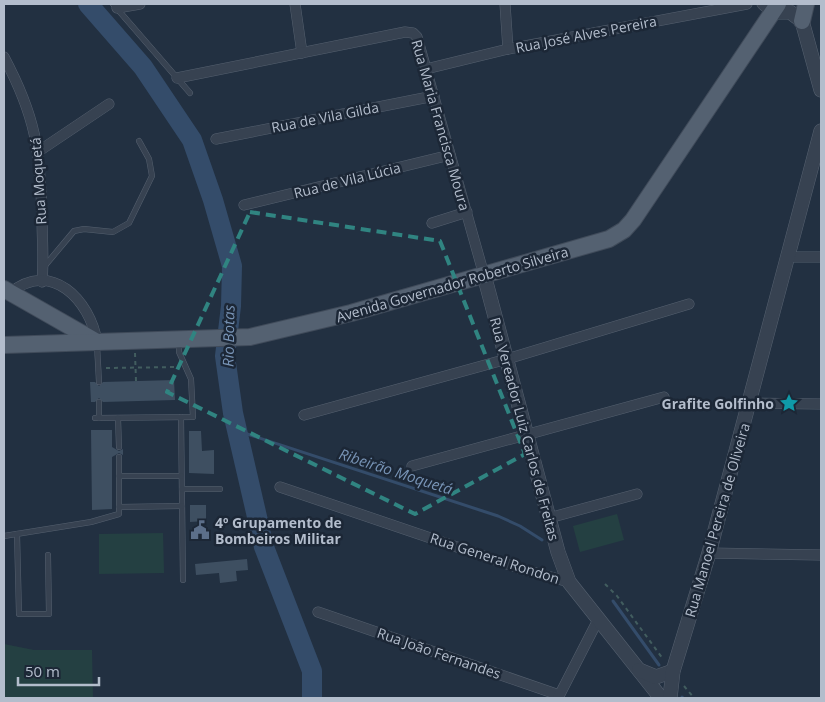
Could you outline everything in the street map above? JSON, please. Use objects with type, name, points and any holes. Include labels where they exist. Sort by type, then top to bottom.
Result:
[{"type":"main road","points":[[802,21],[806,4]]},
{"type":"main road","name":"Avenida Governador Roberto Silveira","points":[[4,345],[179,341],[250,337],[351,313],[598,243],[624,230],[634,220],[770,6]]},
{"type":"main road","points":[[7,291],[97,342]]},
{"type":"main road","points":[[46,344],[56,336],[58,319]]},
{"type":"street","points":[[115,6],[140,4]]},
{"type":"street","points":[[295,4],[302,53]]},
{"type":"street","points":[[505,4],[508,49]]},
{"type":"street","name":"Rua José Alves Pereira","points":[[426,69],[508,49],[747,4]]},
{"type":"street","points":[[770,6],[790,12],[802,21],[821,90]]},
{"type":"street","name":"Rua Maria Francisca Moura","points":[[177,78],[410,32],[417,37],[484,275]]},
{"type":"street","name":"Rua Moquetá","points":[[4,57],[29,111],[39,151],[42,282]]},
{"type":"street","name":"Rua de Vila Gilda","points":[[216,139],[434,96]]},
{"type":"street","points":[[39,151],[109,104]]},
{"type":"street","name":"Rua Manoel Pereira de Oliveira","points":[[670,698],[673,671],[710,554],[821,131]]},
{"type":"street","name":"Rua de Vila Lúcia","points":[[244,206],[450,155]]},
{"type":"street","points":[[432,222],[467,212]]},
{"type":"street","points":[[788,257],[821,257]]},
{"type":"street","name":"Rua Vereador Luiz Carlos de Freitas","points":[[484,275],[527,436],[569,582]]},
{"type":"street","points":[[7,291],[24,285],[42,282],[62,286],[79,299],[92,322],[97,342]]},
{"type":"street","points":[[304,415],[507,359],[689,304]]},
{"type":"street","points":[[412,466],[664,397]]},
{"type":"street","points":[[750,403],[821,404]]},
{"type":"street","name":"Rua General Rondon","points":[[280,487],[522,569],[569,582],[661,698]]},
{"type":"street","points":[[550,518],[637,494]]},
{"type":"street","points":[[710,554],[821,555]]},
{"type":"street","name":"Rua João Fernandes","points":[[318,612],[559,696]]},
{"type":"street","points":[[559,696],[598,618]]},
{"type":"street","points":[[639,670],[656,676],[673,671]]},
{"type":"lane","points":[[115,6],[190,94]]},
{"type":"lane","points":[[43,269],[74,231],[84,229],[113,232],[128,223],[152,176],[149,159],[139,141]]},
{"type":"lane","points":[[99,402],[97,418],[193,417],[191,379],[179,352],[179,341]]},
{"type":"lane","points":[[97,342],[99,382]]},
{"type":"lane","points":[[181,417],[183,580]]},
{"type":"lane","points":[[118,418],[118,447]]},
{"type":"lane","points":[[4,536],[92,522],[119,514],[119,457]]},
{"type":"lane","points":[[119,476],[182,476]]},
{"type":"lane","points":[[182,489],[220,489]]},
{"type":"lane","points":[[119,507],[182,506]]},
{"type":"lane","points":[[17,534],[19,614],[49,614],[48,555]]},
{"type":"path","points":[[135,341],[136,381]]},
{"type":"path","points":[[99,368],[186,367]]},
{"type":"path","points":[[605,584],[617,596],[694,698]]},
{"type":"highlighted area","points":[[250,212],[440,241],[525,454],[415,514],[167,392]]},
{"type":"green space","points":[[617,514],[624,540],[580,552],[573,526]]},
{"type":"green space","points":[[163,533],[164,573],[99,574],[99,534]]},
{"type":"green space","points":[[4,644],[34,650],[92,650],[93,698],[4,698]]},
{"type":"building","points":[[174,380],[175,400],[103,402],[99,398],[95,402],[91,402],[90,382],[95,382],[99,386],[103,382]]},
{"type":"building","points":[[91,430],[112,430],[112,447],[119,451],[123,449],[123,455],[119,453],[112,457],[112,509],[92,510]]},
{"type":"building","points":[[189,431],[201,431],[202,451],[214,450],[214,474],[189,473]]},
{"type":"building","points":[[190,505],[206,505],[206,521],[190,522]]},
{"type":"building","points":[[247,559],[248,570],[236,571],[237,581],[220,583],[219,573],[196,575],[195,564]]},
{"type":"waterway","name":"Rio Botas","points":[[88,4],[143,67],[192,140],[213,200],[232,266],[231,306],[225,356],[233,413],[264,547],[312,671],[312,698]]},
{"type":"waterway","name":"Ribeirão Moquetá","points":[[238,431],[498,516],[520,526],[542,540]]},
{"type":"waterway","name":"Ribeirão Moquetá","points":[[613,601],[659,665]]},
{"type":"place","name":"Grafite Golfinho","points":[[789,403]]},
{"type":"place","name":"4º Grupamento de Bombeiros Militar","points":[[200,530]]}]
